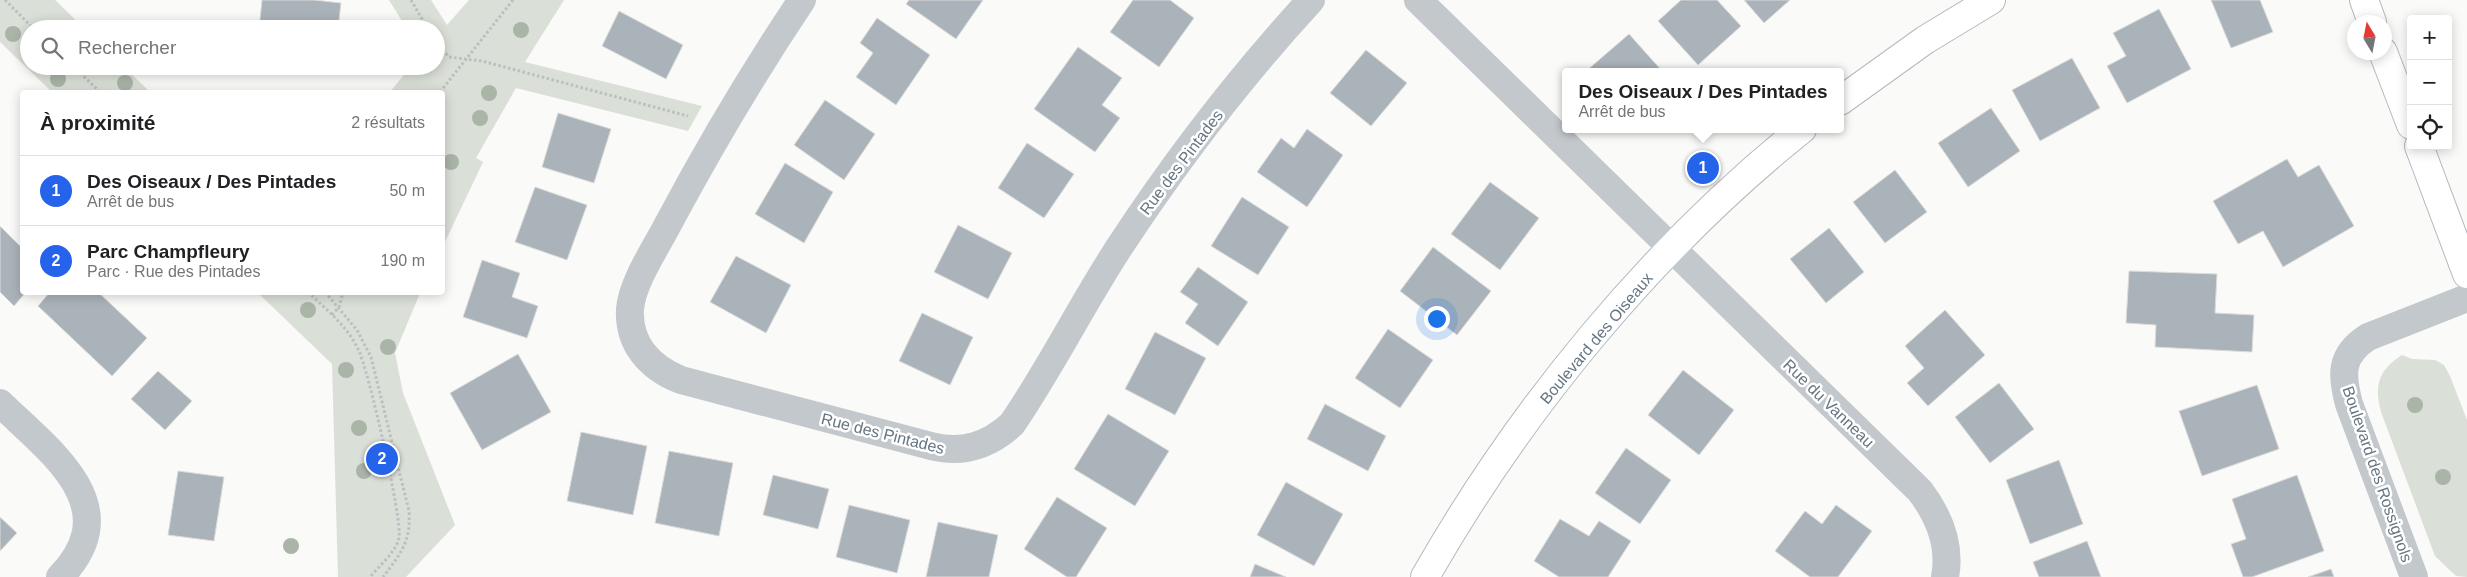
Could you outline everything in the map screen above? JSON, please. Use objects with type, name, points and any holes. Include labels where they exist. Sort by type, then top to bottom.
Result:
[{"type":"street","name":"Rue des Pintades","points":[[802,0],[739,100],[657,244],[633,295],[630,307],[632,331],[642,353],[650,363],[681,380],[931,446],[956,450],[968,449],[986,443],[1012,424],[1120,245],[1236,88],[1311,0]]},
{"type":"street","points":[[1418,0],[1673,249]]},
{"type":"street","points":[[1844,98],[1925,40],[1991,0]]},
{"type":"street","points":[[2364,0],[2369,15]]},
{"type":"street","points":[[2387,60],[2407,114]]},
{"type":"street","name":"Boulevard des Oiseaux","points":[[1425,577],[1481,485],[1562,374],[1607,321],[1673,249],[1741,179],[1797,133]]},
{"type":"street","points":[[2420,150],[2467,274]]},
{"type":"street","name":"Rue du Vanneau","points":[[1673,249],[1920,491],[1935,513],[1945,540],[1946,577]]},
{"type":"street","name":"Boulevard des Rossignols","points":[[2414,577],[2349,404],[2346,390],[2345,365],[2348,353],[2368,337],[2467,298]]},
{"type":"street","points":[[0,403],[70,472],[82,493],[85,504],[86,529],[78,552],[60,577]]},
{"type":"path","points":[[5,0],[25,20]]},
{"type":"path","points":[[411,0],[423,20]]},
{"type":"path","points":[[442,90],[513,0]]},
{"type":"path","points":[[445,52],[449,57],[466,58],[696,118]]},
{"type":"path","points":[[82,75],[98,90]]},
{"type":"path","points":[[311,295],[332,315],[354,341],[362,360],[399,523],[397,543],[370,577]]},
{"type":"path","points":[[328,295],[357,330],[375,370],[409,510],[408,540],[399,556],[383,577]]},
{"type":"path","points":[[332,315],[339,307],[341,295]]},
{"type":"shaded area","points":[[0,0],[55,0],[76,20],[20,20],[20,61],[0,42]]},
{"type":"shaded area","points":[[389,0],[431,0],[444,20],[401,20]]},
{"type":"shaded area","points":[[469,0],[564,0],[525,62],[702,106],[688,131],[516,88],[476,158],[483,162],[445,242],[445,90],[392,90],[404,75],[445,75],[445,22],[447,25]]},
{"type":"shaded area","points":[[34,75],[132,75],[148,90],[50,90]]},
{"type":"shaded area","points":[[260,295],[419,295],[395,353],[403,393],[455,525],[406,577],[338,577],[332,364]]},
{"type":"shaded area","points":[[2402,355],[2412,359],[2435,360],[2444,365],[2467,420],[2467,577],[2456,576],[2435,556],[2381,412],[2378,394],[2380,379],[2388,367]]},
{"type":"building","points":[[262,0],[314,0],[341,3],[339,20],[260,20]]},
{"type":"building","points":[[909,0],[983,0],[956,39],[906,4]]},
{"type":"building","points":[[1133,0],[1170,0],[1194,18],[1159,67],[1110,32]]},
{"type":"building","points":[[1681,0],[1717,0],[1741,26],[1698,65],[1658,21]]},
{"type":"building","points":[[1744,0],[1790,0],[1764,23]]},
{"type":"building","points":[[2211,0],[2260,0],[2273,32],[2231,48]]},
{"type":"building","points":[[2159,9],[2191,69],[2127,103],[2107,66],[2126,56],[2113,33]]},
{"type":"building","points":[[619,11],[683,45],[666,79],[602,46]]},
{"type":"building","points":[[877,18],[930,55],[896,105],[856,77],[873,53],[860,43]]},
{"type":"building","points":[[1629,34],[1659,68],[1590,68]]},
{"type":"building","points":[[1078,47],[1122,78],[1102,105],[1120,118],[1095,152],[1034,109]]},
{"type":"building","points":[[1366,50],[1407,83],[1371,126],[1330,93]]},
{"type":"building","points":[[2072,58],[2100,108],[2040,141],[2012,90]]},
{"type":"building","points":[[825,100],[875,134],[844,180],[794,145]]},
{"type":"building","points":[[1991,108],[2020,151],[1968,187],[1938,143]]},
{"type":"building","points":[[558,113],[611,129],[594,183],[542,167]]},
{"type":"building","points":[[1307,129],[1343,155],[1307,207],[1257,172],[1281,138],[1294,148]]},
{"type":"building","points":[[1027,143],[1074,174],[1044,218],[998,188]]},
{"type":"building","points":[[2287,159],[2298,177],[2319,165],[2354,226],[2283,267],[2263,231],[2238,244],[2213,201]]},
{"type":"building","points":[[785,163],[833,192],[804,243],[755,214]]},
{"type":"building","points":[[1895,170],[1927,212],[1885,243],[1853,202]]},
{"type":"building","points":[[1490,182],[1539,218],[1500,270],[1451,234]]},
{"type":"building","points":[[535,187],[587,205],[567,260],[515,242]]},
{"type":"building","points":[[1242,197],[1289,227],[1258,275],[1211,246]]},
{"type":"building","points":[[958,225],[1012,253],[988,299],[934,272]]},
{"type":"building","points":[[0,226],[20,246],[20,295],[23,295],[14,306],[0,292]]},
{"type":"building","points":[[1829,228],[1864,272],[1826,303],[1790,259]]},
{"type":"building","points":[[1433,247],[1491,291],[1457,335],[1400,291]]},
{"type":"building","points":[[736,256],[791,285],[766,333],[710,302]]},
{"type":"building","points":[[482,260],[520,273],[512,297],[538,306],[527,338],[463,317]]},
{"type":"building","points":[[1198,267],[1248,302],[1218,346],[1185,323],[1198,304],[1180,292]]},
{"type":"building","points":[[2129,271],[2217,274],[2215,313],[2254,315],[2252,352],[2155,347],[2156,325],[2126,323]]},
{"type":"building","points":[[47,295],[101,295],[147,338],[112,376],[38,306]]},
{"type":"building","points":[[1945,310],[1985,355],[1928,406],[1907,383],[1924,368],[1905,346]]},
{"type":"building","points":[[922,313],[973,337],[950,385],[899,361]]},
{"type":"building","points":[[1388,329],[1433,360],[1400,408],[1355,378]]},
{"type":"building","points":[[1155,332],[1206,358],[1175,415],[1125,389]]},
{"type":"building","points":[[518,354],[551,412],[482,450],[450,393]]},
{"type":"building","points":[[1683,370],[1734,410],[1699,455],[1648,415]]},
{"type":"building","points":[[158,371],[192,401],[165,430],[131,399]]},
{"type":"building","points":[[1999,383],[2034,429],[1990,463],[1955,417]]},
{"type":"building","points":[[2257,385],[2279,449],[2202,476],[2179,411]]},
{"type":"building","points":[[1325,404],[1386,436],[1368,471],[1307,439]]},
{"type":"building","points":[[1108,414],[1169,451],[1135,506],[1074,469]]},
{"type":"building","points":[[581,432],[647,446],[633,515],[567,501]]},
{"type":"building","points":[[1626,448],[1671,480],[1640,524],[1595,493]]},
{"type":"building","points":[[669,451],[733,463],[719,536],[655,523]]},
{"type":"building","points":[[2059,460],[2083,524],[2030,544],[2006,480]]},
{"type":"building","points":[[178,471],[224,477],[214,541],[168,535]]},
{"type":"building","points":[[773,475],[829,489],[818,529],[763,515]]},
{"type":"building","points":[[2297,475],[2324,551],[2252,577],[2243,577],[2231,544],[2246,539],[2232,499]]},
{"type":"building","points":[[1286,482],[1343,514],[1314,566],[1257,535]]},
{"type":"building","points":[[1057,497],[1107,528],[1076,577],[1067,577],[1024,549]]},
{"type":"building","points":[[849,505],[910,520],[897,573],[836,557]]},
{"type":"building","points":[[1836,505],[1872,531],[1838,577],[1810,577],[1775,551],[1805,511],[1822,524]]},
{"type":"building","points":[[0,517],[17,533],[0,551]]},
{"type":"building","points":[[1560,519],[1589,536],[1599,521],[1631,541],[1608,577],[1559,577],[1534,561]]},
{"type":"building","points":[[938,522],[998,535],[989,577],[926,577]]},
{"type":"building","points":[[2087,541],[2101,577],[2039,577],[2033,562]]},
{"type":"building","points":[[1255,564],[1286,577],[1250,577]]},
{"type":"building","points":[[2331,569],[2334,577],[2308,577]]},
{"type":"place","name":"Des Oiseaux / Des Pintades","points":[[1703,168]]},
{"type":"place","name":"Parc Champfleury","points":[[382,459]]}]
